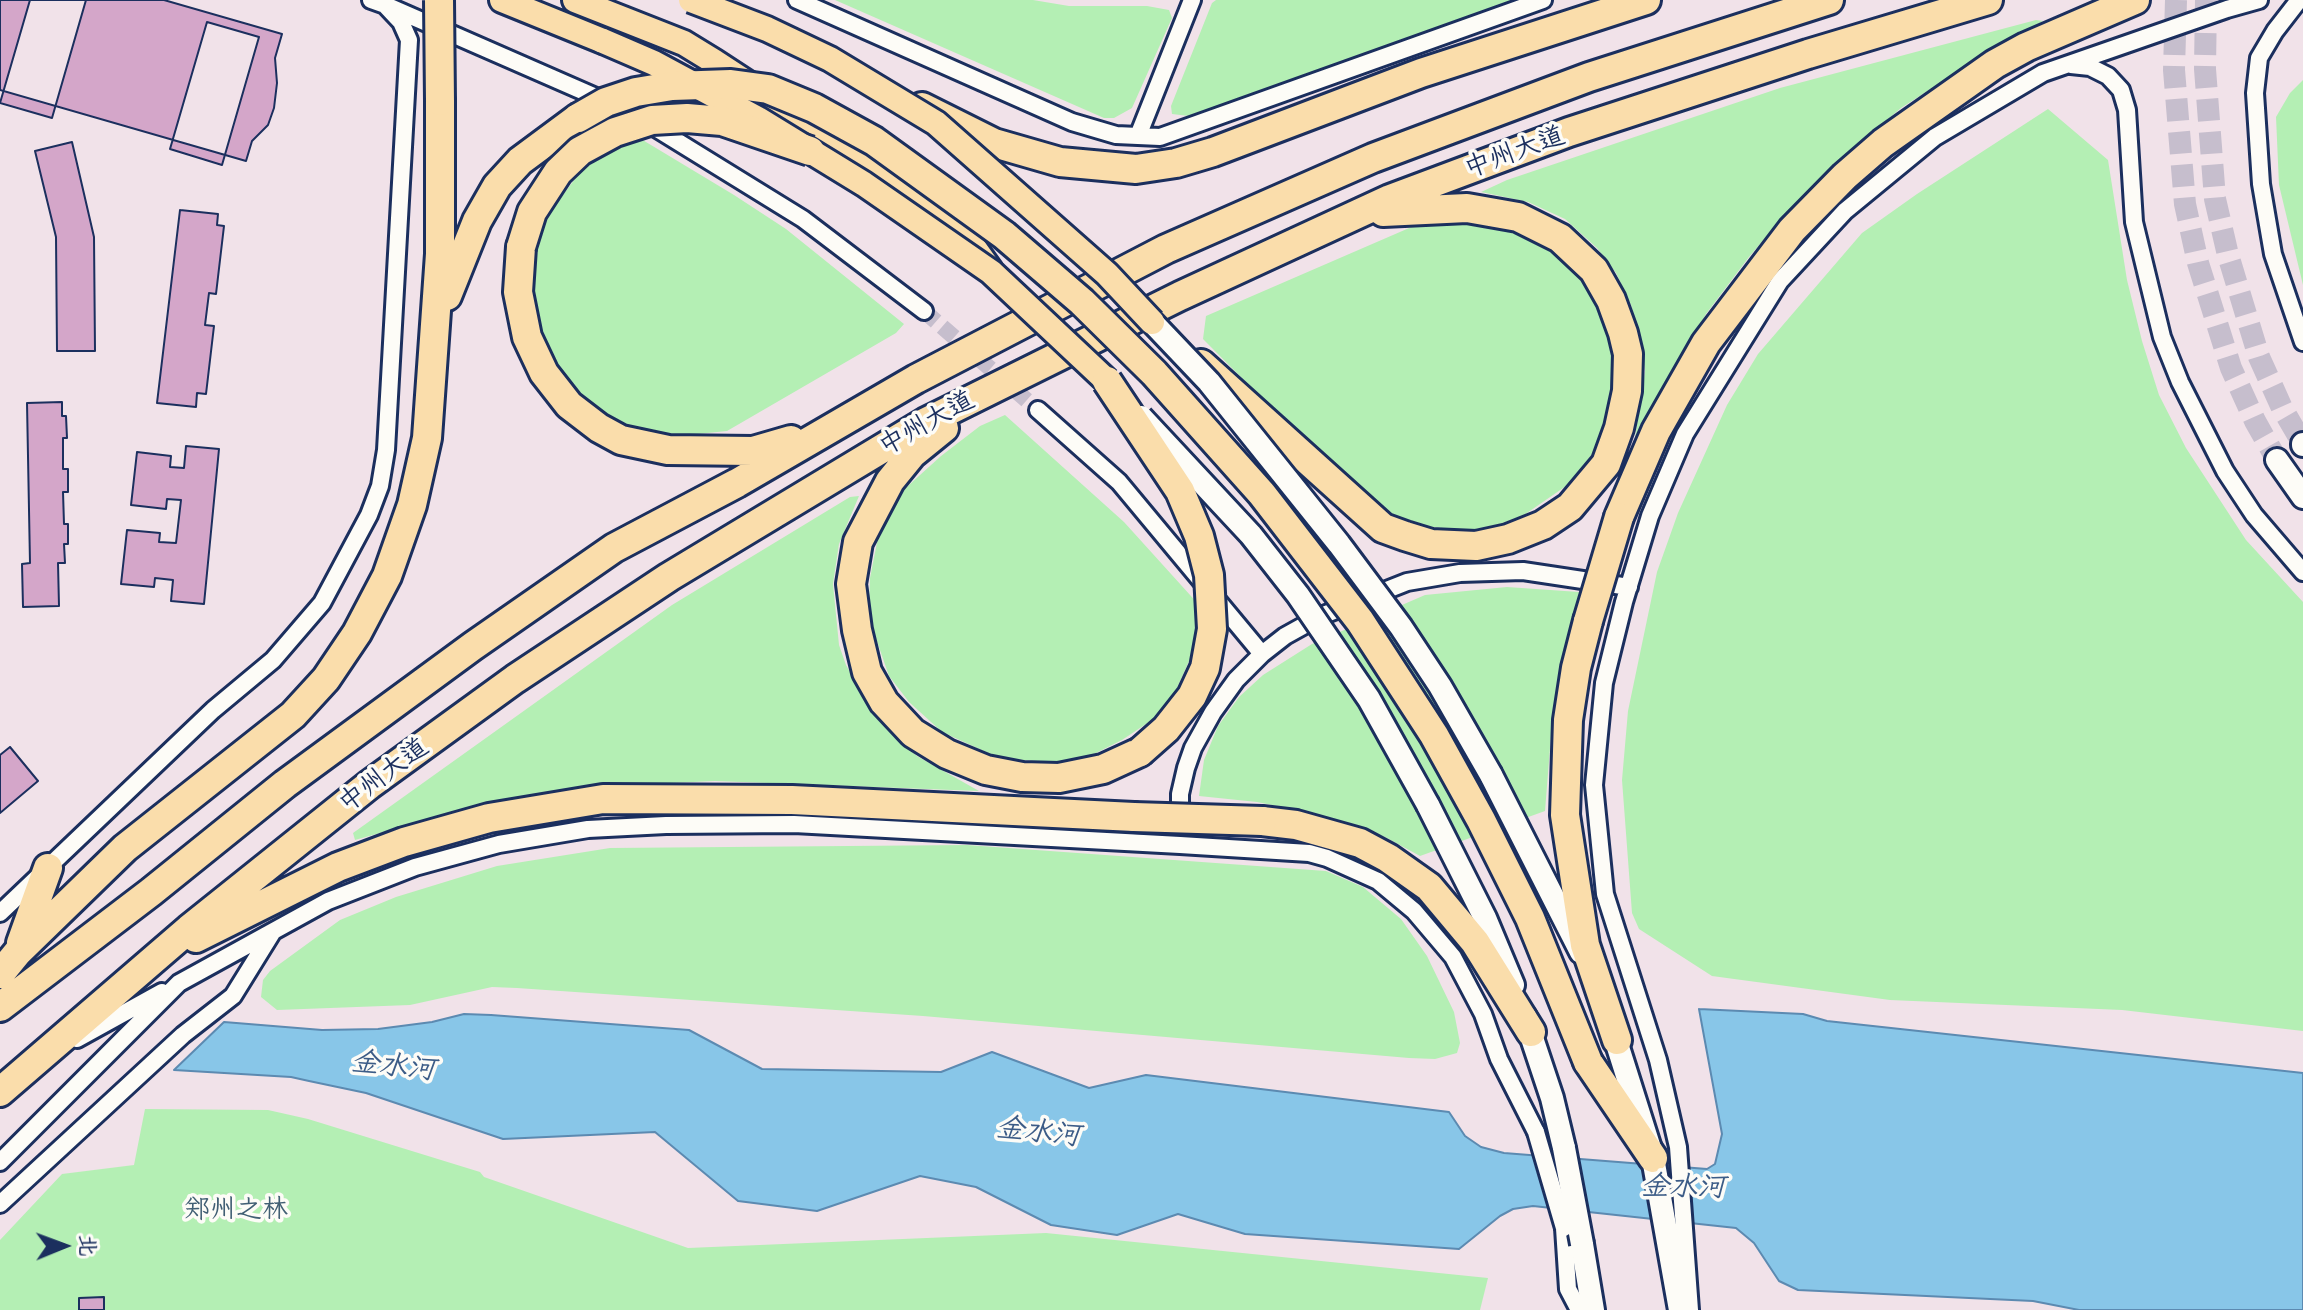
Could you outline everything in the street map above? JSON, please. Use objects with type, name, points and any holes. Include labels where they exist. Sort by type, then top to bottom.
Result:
[{"type":"highway","points":[[0,974],[18,952],[125,848],[293,715],[326,679],[357,633],[387,576],[412,505],[427,438],[440,254],[439,0]]},
{"type":"highway","points":[[830,59],[994,143],[1060,162],[1136,169],[1176,163],[1213,152],[1421,73],[1646,0]]},
{"type":"highway","name":"中州大道","points":[[0,1007],[151,892],[285,784],[614,548],[737,483],[916,379],[1166,249],[1373,158],[1589,77],[1829,0]]},
{"type":"highway","name":"中州大道","points":[[0,1092],[153,960],[369,785],[515,679],[683,569],[926,422],[1180,296],[1390,199],[1569,132],[1808,54],[1988,0]]},
{"type":"highway","points":[[1617,1040],[1585,945],[1565,815],[1568,720],[1576,668],[1619,517],[1656,431],[1706,343],[1792,230],[1845,176],[1883,143],[1995,64],[2026,47],[2135,0]]},
{"type":"highway","points":[[435,341],[450,286],[477,221],[497,186],[520,161],[578,118],[606,102],[636,92],[672,86],[731,84],[768,89],[814,108],[874,141],[1004,235],[1082,302],[1154,373],[1262,494],[1360,621],[1434,735],[1530,918],[1588,1062],[1666,1152]]},
{"type":"highway","points":[[810,151],[722,121],[687,118],[652,120],[615,132],[580,151],[558,172],[532,212],[521,247],[518,292],[527,337],[544,373],[569,405],[621,440],[668,450],[753,451],[834,427]]},
{"type":"highway","points":[[1152,322],[1383,528],[1431,544],[1476,546],[1508,539],[1543,525],[1570,507],[1606,464],[1619,428],[1627,391],[1628,354],[1623,333],[1611,300],[1594,270],[1560,238],[1518,217],[1467,208],[1354,216]]},
{"type":"highway","points":[[984,393],[912,454],[890,481],[858,542],[851,584],[857,630],[867,672],[884,702],[913,733],[947,754],[986,770],[1022,777],[1059,778],[1103,769],[1140,752],[1175,718],[1192,696],[1205,668],[1212,629],[1209,575],[1199,536],[1180,491],[1107,381]]},
{"type":"highway","points":[[153,960],[338,867],[404,842],[489,818],[603,799],[792,800],[1262,821],[1296,825],[1360,843],[1388,858],[1429,887],[1475,942],[1531,1032]]},
{"type":"highway","points":[[18,952],[48,868]]},
{"type":"main road","points":[[502,0],[654,63],[758,119],[864,184],[991,272],[1107,381],[1251,535],[1298,595],[1369,699],[1428,805],[1485,918],[1531,1032],[1552,1098],[1593,1310]]},
{"type":"main road","points":[[575,0],[684,43],[728,70],[952,217],[991,272]]},
{"type":"main road","points":[[691,0],[767,29],[830,59],[936,123],[1107,274],[1209,382],[1339,544],[1401,627],[1440,686],[1535,857],[1588,967],[1666,1152],[1679,1249],[1680,1310]]},
{"type":"main road","points":[[2277,460],[2303,497]]},
{"type":"street","points":[[797,0],[1072,122],[1116,135],[1160,137],[1543,0]]},
{"type":"street","points":[[1138,136],[1192,0]]},
{"type":"street","points":[[1666,1152],[1658,1060],[1605,894],[1594,785],[1604,683],[1650,516],[1685,434],[1780,281],[1845,211],[1935,137],[2043,73],[2259,0]]},
{"type":"street","points":[[2299,0],[2259,58],[2255,93],[2259,170],[2273,254],[2303,342]]},
{"type":"street","points":[[378,2],[628,111],[803,219],[924,311]]},
{"type":"street","points":[[0,913],[213,710],[273,660],[322,603],[369,515],[380,486],[386,450],[409,40],[401,22],[378,2]]},
{"type":"street","points":[[2066,65],[2090,67],[2108,76],[2121,90],[2127,110],[2134,222],[2162,337],[2180,382],[2225,471],[2254,515],[2303,572]]},
{"type":"street","points":[[1038,410],[1119,482],[1262,654]]},
{"type":"street","points":[[1180,845],[1180,794],[1193,748],[1236,680],[1285,636],[1370,595],[1432,577],[1523,571],[1629,587]]},
{"type":"street","points":[[37,1060],[328,901],[415,867],[499,844],[588,829],[794,824],[1309,853],[1378,881],[1414,911],[1453,957],[1483,1014],[1499,1059],[1536,1132],[1564,1228],[1568,1289],[1579,1310]]},
{"type":"street","points":[[0,1204],[183,1035],[233,996],[273,933]]},
{"type":"street","points":[[0,1162],[177,985]]},
{"type":"street","points":[[1679,1249],[1690,1310]]},
{"type":"green space","points":[[835,0],[1033,0],[1069,6],[1147,6],[1169,10],[1172,18],[1132,108],[1114,118],[1104,118]]},
{"type":"green space","points":[[1216,0],[1517,0],[1216,110],[1189,116],[1172,114],[1171,106],[1212,3]]},
{"type":"green space","points":[[2036,20],[2043,21],[1999,45],[1901,108],[1787,212],[1706,314],[1634,444],[1645,371],[1631,305],[1616,273],[1597,248],[1565,219],[1528,202],[1481,192],[1507,180],[1780,88]]},
{"type":"green space","points":[[2303,80],[2303,285],[2279,185],[2276,117],[2290,93]]},
{"type":"green space","points":[[2048,109],[2108,160],[2127,280],[2142,341],[2159,395],[2186,448],[2246,540],[2303,602],[2303,1031],[2122,1010],[1890,1000],[1712,976],[1639,929],[1632,913],[1622,780],[1628,711],[1657,572],[1678,513],[1727,405],[1758,354],[1862,233]]},
{"type":"green space","points":[[641,139],[786,229],[904,324],[896,333],[727,431],[668,437],[628,427],[589,406],[554,370],[539,332],[532,295],[533,260],[545,219],[580,172],[604,154]]},
{"type":"green space","points":[[1470,217],[1518,230],[1555,249],[1577,268],[1595,296],[1607,324],[1613,369],[1609,418],[1593,453],[1569,484],[1524,515],[1467,531],[1407,524],[1365,502],[1203,339],[1206,316],[1423,222]]},
{"type":"green space","points":[[1005,415],[1124,522],[1200,606],[1197,643],[1170,704],[1122,740],[1084,759],[1048,762],[999,758],[942,732],[909,702],[889,676],[872,627],[870,578],[879,532],[889,508],[899,494],[941,456],[980,426]]},
{"type":"green space","points":[[859,496],[839,544],[833,584],[839,645],[846,665],[868,704],[896,738],[917,756],[979,791],[715,781],[582,787],[485,804],[355,840],[353,833],[672,605],[850,497]]},
{"type":"green space","points":[[1507,587],[1579,592],[1552,723],[1545,811],[1420,856],[1385,837],[1316,814],[1257,802],[1199,796],[1204,760],[1218,726],[1239,697],[1263,675],[1312,644],[1425,595]]},
{"type":"green space","points":[[967,845],[1326,871],[1363,887],[1401,919],[1427,956],[1454,1012],[1460,1043],[1457,1053],[1435,1059],[1409,1058],[923,1016],[517,988],[492,987],[410,1005],[277,1010],[261,997],[263,980],[270,971],[340,920],[396,897],[497,866],[610,848]]},
{"type":"green space","name":"郑州之林","points":[[145,1109],[268,1110],[308,1119],[480,1172],[484,1177],[688,1248],[1046,1233],[1488,1278],[1480,1310],[0,1310],[0,1240],[62,1174],[134,1165]]},
{"type":"water","name":"金水河","points":[[1699,1009],[1803,1014],[1827,1021],[2303,1073],[2303,1310],[2079,1310],[2033,1301],[1798,1290],[1779,1281],[1754,1243],[1736,1228],[1533,1206],[1513,1209],[1500,1216],[1459,1249],[1245,1234],[1178,1214],[1117,1235],[1051,1225],[976,1187],[920,1176],[817,1211],[738,1201],[655,1132],[503,1139],[366,1093],[291,1077],[174,1070],[224,1022],[322,1030],[378,1029],[464,1014],[491,1015],[689,1030],[762,1069],[941,1072],[992,1052],[1089,1088],[1146,1075],[1449,1112],[1465,1136],[1481,1147],[1504,1153],[1707,1169],[1715,1164],[1722,1134]]},
{"type":"building","points":[[0,0],[164,0],[282,34],[275,58],[277,83],[274,108],[268,125],[252,141],[246,161],[0,90]]},
{"type":"building","points":[[30,0],[86,0],[52,118],[0,103]]},
{"type":"building","points":[[207,22],[259,37],[222,165],[170,149]]},
{"type":"building","points":[[72,142],[94,237],[95,351],[57,351],[56,237],[35,151]]},
{"type":"building","points":[[180,210],[218,214],[217,225],[224,226],[216,294],[209,293],[205,325],[214,326],[206,394],[197,393],[196,407],[157,403]]},
{"type":"building","points":[[62,402],[67,438],[63,438],[63,469],[68,469],[68,492],[63,492],[68,544],[64,544],[65,563],[58,563],[59,606],[23,607],[22,564],[30,563],[27,403]]},
{"type":"building","points":[[186,446],[219,449],[204,604],[171,601],[173,580],[155,578],[154,587],[121,584],[127,530],[160,533],[159,542],[176,543],[181,500],[167,499],[166,509],[131,505],[137,452],[171,456],[170,467],[184,468]]},
{"type":"building","points":[[10,747],[38,781],[0,813],[0,755]]},
{"type":"building","points":[[104,1297],[104,1310],[79,1310],[79,1298]]},
{"type":"tunnel","points":[[2176,0],[2174,70],[2185,204],[2198,263],[2231,368],[2277,460]]},
{"type":"tunnel","points":[[2206,0],[2205,69],[2215,199],[2228,255],[2259,357],[2282,408],[2303,444]]},
{"type":"tunnel","points":[[924,311],[1038,410]]}]
